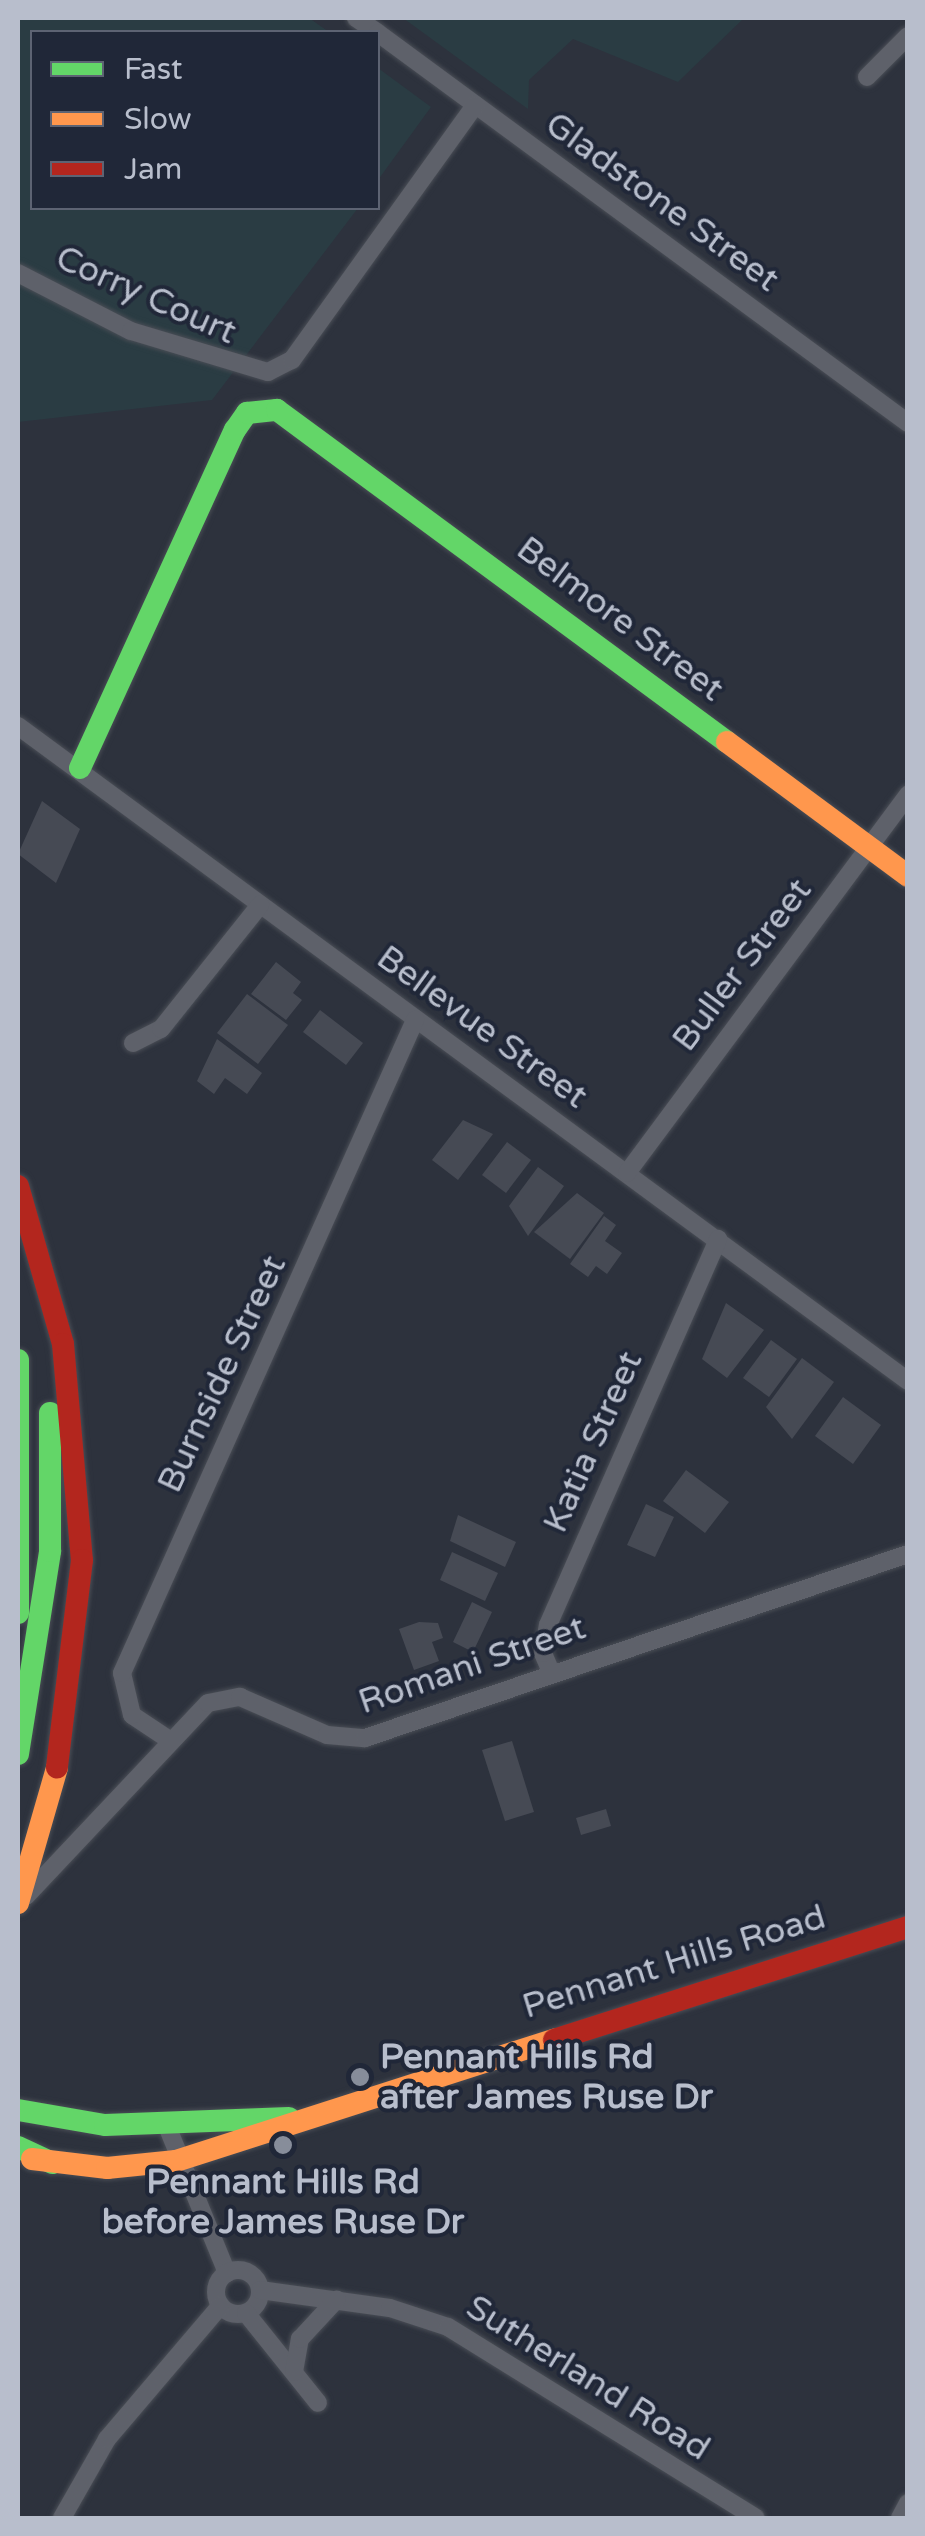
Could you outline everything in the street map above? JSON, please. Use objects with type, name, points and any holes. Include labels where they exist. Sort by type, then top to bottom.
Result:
[{"type":"main road","name":"Belmore Street","points":[[80,768],[235,430],[264,409],[291,419],[908,876]]},
{"type":"main road","points":[[18,1186],[62,1344],[82,1560],[60,1760],[18,1904]]},
{"type":"main road","points":[[18,1216],[45,1348],[52,1490],[36,1682],[18,1754]]},
{"type":"main road","points":[[18,1360],[18,1613]]},
{"type":"main road","name":"Pennant Hills Road","points":[[18,2156],[52,2163],[176,2161],[289,2118],[908,1926]]},
{"type":"main road","name":"Pennant Hills Road","points":[[18,2110],[167,2126],[289,2118]]},
{"type":"main road","points":[[18,2146],[52,2163]]},
{"type":"street","name":"Gladstone Street","points":[[380,35],[908,423]]},
{"type":"street","points":[[868,77],[908,36]]},
{"type":"street","name":"Corry Court","points":[[18,273],[131,331],[268,372],[292,360],[475,105]]},
{"type":"street","name":"Bellevue Street","points":[[18,726],[908,1381]]},
{"type":"street","name":"Buller Street","points":[[627,1173],[908,794]]},
{"type":"street","points":[[133,1044],[161,1029],[260,905]]},
{"type":"street","name":"Burnside Street","points":[[168,1739],[132,1714],[122,1674],[416,1020]]},
{"type":"street","name":"Katia Street","points":[[551,1672],[542,1653],[548,1625],[718,1239]]},
{"type":"street","name":"Romani Street","points":[[18,1904],[168,1739],[208,1704],[240,1698],[327,1735],[365,1738],[908,1554]]},
{"type":"street","points":[[167,2126],[176,2161],[227,2273]]},
{"type":"street","points":[[227,2273],[248,2272],[260,2290],[246,2312]]},
{"type":"street","points":[[220,2306],[216,2291],[227,2273]]},
{"type":"street","name":"Sutherland Road","points":[[260,2290],[337,2299],[448,2327],[500,2354],[756,2518]]},
{"type":"street","points":[[294,2372],[300,2339],[337,2299]]},
{"type":"street","points":[[220,2306],[246,2312],[318,2403]]},
{"type":"street","points":[[62,2518],[107,2438],[220,2306]]},
{"type":"street","points":[[900,2518],[908,2503]]},
{"type":"shaded area","points":[[18,18],[309,18],[326,30],[30,30],[30,210],[356,210],[212,400],[18,422]]},
{"type":"shaded area","points":[[403,18],[744,18],[678,82],[573,39],[529,80],[528,109]]},
{"type":"shaded area","points":[[380,69],[431,107],[380,177]]},
{"type":"building","points":[[42,801],[80,829],[56,883],[18,854]]},
{"type":"building","points":[[276,962],[301,982],[293,993],[302,1000],[286,1020],[251,994]]},
{"type":"building","points":[[247,994],[288,1025],[258,1064],[217,1033]]},
{"type":"building","points":[[320,1010],[363,1043],[346,1065],[303,1032]]},
{"type":"building","points":[[217,1039],[262,1073],[247,1094],[225,1078],[214,1094],[197,1081]]},
{"type":"building","points":[[463,1120],[493,1134],[458,1180],[432,1160]]},
{"type":"building","points":[[507,1142],[531,1160],[506,1193],[482,1175]]},
{"type":"building","points":[[538,1167],[564,1186],[528,1236],[509,1206]]},
{"type":"building","points":[[577,1193],[604,1213],[570,1259],[534,1232]]},
{"type":"building","points":[[604,1216],[616,1225],[605,1241],[622,1253],[607,1274],[596,1266],[588,1277],[570,1264]]},
{"type":"building","points":[[726,1303],[764,1330],[727,1378],[702,1359]]},
{"type":"building","points":[[771,1340],[797,1359],[769,1397],[743,1378]]},
{"type":"building","points":[[802,1358],[834,1382],[792,1439],[766,1407]]},
{"type":"building","points":[[843,1397],[881,1425],[853,1464],[815,1436]]},
{"type":"building","points":[[686,1470],[729,1502],[705,1533],[663,1501]]},
{"type":"building","points":[[646,1504],[674,1517],[655,1557],[627,1545]]},
{"type":"building","points":[[458,1515],[516,1542],[505,1567],[450,1541]]},
{"type":"building","points":[[452,1552],[498,1573],[485,1601],[440,1580]]},
{"type":"building","points":[[472,1602],[492,1612],[473,1652],[453,1642]]},
{"type":"building","points":[[419,1622],[438,1623],[443,1638],[432,1642],[439,1661],[414,1670],[399,1629]]},
{"type":"building","points":[[512,1741],[534,1812],[505,1821],[482,1750]]},
{"type":"building","points":[[606,1809],[611,1826],[581,1835],[576,1818]]},
{"type":"traffic: fast","points":[[80,768],[235,430],[247,413],[277,410],[727,742]]},
{"type":"traffic: fast","points":[[18,1360],[18,1613]]},
{"type":"traffic: fast","points":[[18,1754],[50,1551],[50,1413]]},
{"type":"traffic: fast","points":[[18,2110],[105,2125],[289,2118]]},
{"type":"traffic: fast","points":[[18,2147],[52,2163]]},
{"type":"traffic: slow","points":[[727,742],[908,876]]},
{"type":"traffic: slow","points":[[18,1903],[57,1768]]},
{"type":"traffic: slow","points":[[32,2159],[107,2168],[176,2161],[554,2040]]},
{"type":"traffic: jam","points":[[18,1186],[63,1344],[82,1560],[57,1768]]},
{"type":"traffic: jam","points":[[554,2040],[908,1927]]},
{"type":"place","name":"Pennant Hills Rd after James Ruse Dr","points":[[360,2077]]},
{"type":"place","name":"Pennant Hills Rd before James Ruse Dr","points":[[283,2145]]}]
